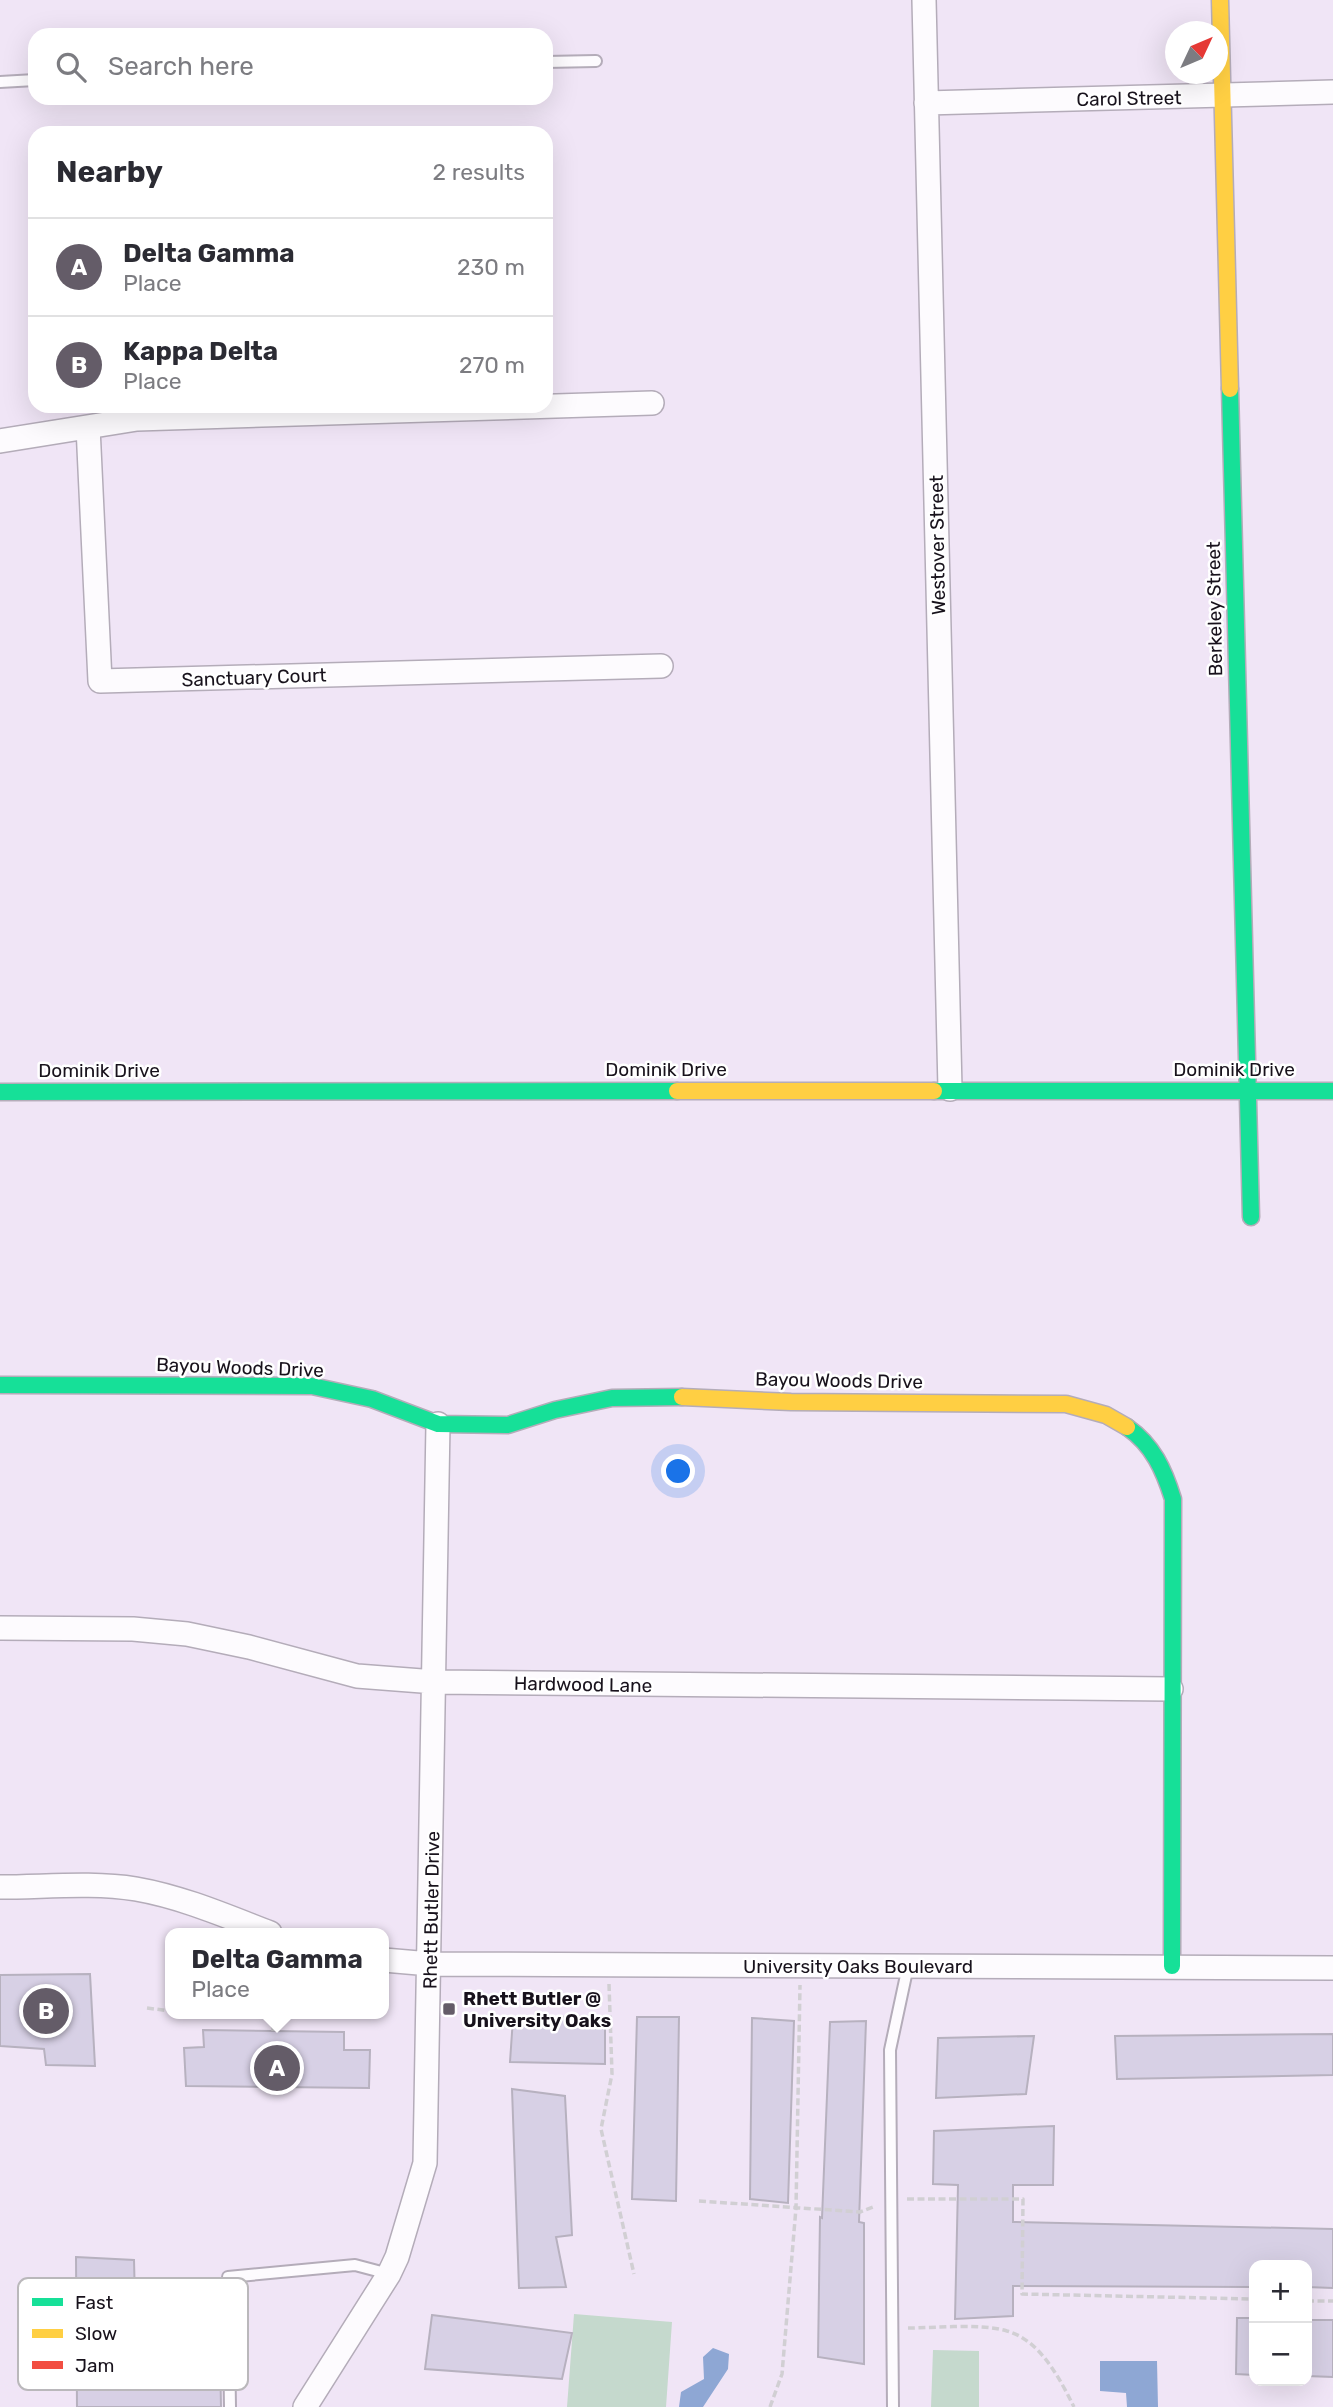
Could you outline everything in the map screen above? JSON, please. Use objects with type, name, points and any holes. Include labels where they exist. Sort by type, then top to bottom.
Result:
[{"type":"street","name":"Westover Street","points":[[923,0],[950,1089]]},
{"type":"street","name":"Berkeley Street","points":[[1220,0],[1251,1217]]},
{"type":"street","name":"Carol Street","points":[[926,103],[1333,92]]},
{"type":"street","points":[[553,406],[652,403]]},
{"type":"street","points":[[0,441],[136,419],[330,413]]},
{"type":"street","name":"Sanctuary Court","points":[[88,427],[100,681],[661,666]]},
{"type":"street","name":"Dominik Drive","points":[[0,1092],[950,1089],[1333,1091]]},
{"type":"street","name":"Bayou Woods Drive","points":[[0,1385],[312,1386],[372,1399],[438,1424],[508,1425],[555,1410],[612,1398],[663,1396],[792,1402],[1066,1404],[1099,1410],[1124,1422],[1157,1458],[1167,1475],[1173,1499],[1172,1966]]},
{"type":"street","name":"Rhett Butler Drive","points":[[305,2407],[389,2274],[397,2257],[425,2163],[438,1424]]},
{"type":"street","name":"Hardwood Lane","points":[[0,1628],[133,1629],[187,1634],[249,1647],[357,1676],[435,1682],[1171,1689]]},
{"type":"street","points":[[0,1887],[109,1886],[137,1889],[186,1902],[256,1928]]},
{"type":"street","name":"University Oaks Boulevard","points":[[389,1960],[430,1964],[1333,1968]]},
{"type":"lane","points":[[553,62],[596,61]]},
{"type":"lane","points":[[0,82],[28,80]]},
{"type":"lane","points":[[893,2407],[890,2050],[908,1966]]},
{"type":"lane","points":[[228,2278],[355,2265],[389,2274]]},
{"type":"path","points":[[609,1965],[612,2074],[601,2129],[634,2274]]},
{"type":"path","points":[[770,2407],[782,2375],[796,2208],[800,1966]]},
{"type":"path","points":[[147,2008],[165,2010]]},
{"type":"path","points":[[273,2019],[273,2031]]},
{"type":"path","points":[[699,2201],[860,2212],[891,2200],[1023,2199],[1022,2294],[1249,2299]]},
{"type":"path","points":[[1312,2301],[1333,2301]]},
{"type":"path","points":[[892,2328],[1008,2331],[1033,2347],[1057,2373],[1074,2407]]},
{"type":"green space","points":[[574,2314],[672,2322],[666,2407],[567,2407]]},
{"type":"green space","points":[[933,2350],[979,2351],[979,2407],[931,2407]]},
{"type":"water","points":[[713,2348],[729,2354],[728,2369],[703,2407],[679,2407],[681,2392],[704,2379],[703,2357]]},
{"type":"water","points":[[1100,2361],[1157,2361],[1158,2407],[1127,2407],[1126,2393],[1100,2391]]},
{"type":"building","points":[[90,1974],[95,2066],[46,2065],[44,2049],[0,2046],[0,1975]]},
{"type":"building","points":[[605,2016],[605,2064],[510,2062],[513,2018]]},
{"type":"building","points":[[637,2017],[679,2017],[676,2201],[632,2199]]},
{"type":"building","points":[[752,2018],[794,2021],[788,2203],[750,2199]]},
{"type":"building","points":[[866,2021],[859,2222],[864,2223],[864,2364],[818,2357],[820,2217],[822,2218],[830,2022]]},
{"type":"building","points":[[203,2030],[344,2032],[344,2050],[370,2050],[369,2088],[186,2086],[184,2048],[204,2047]]},
{"type":"building","points":[[1333,2034],[1333,2075],[1117,2079],[1115,2036]]},
{"type":"building","points":[[1034,2036],[1026,2094],[936,2098],[938,2038]]},
{"type":"building","points":[[512,2089],[565,2096],[572,2235],[556,2237],[566,2287],[519,2288]]},
{"type":"building","points":[[1054,2126],[1053,2185],[1013,2185],[1013,2222],[1333,2229],[1333,2288],[1312,2287],[1312,2260],[1249,2260],[1249,2287],[1013,2286],[1013,2316],[955,2319],[958,2185],[933,2184],[934,2131]]},
{"type":"building","points":[[76,2257],[134,2260],[134,2278],[76,2278]]},
{"type":"building","points":[[432,2315],[572,2333],[562,2379],[425,2369]]},
{"type":"building","points":[[1237,2318],[1249,2318],[1249,2375],[1236,2374]]},
{"type":"building","points":[[1312,2320],[1333,2320],[1333,2377],[1312,2376]]},
{"type":"building","points":[[77,2390],[221,2390],[221,2407],[77,2407]]},
{"type":"traffic: fast","points":[[1230,389],[1251,1217]]},
{"type":"traffic: fast","points":[[0,1092],[677,1091]]},
{"type":"traffic: fast","points":[[934,1091],[1333,1091]]},
{"type":"traffic: fast","points":[[0,1385],[312,1386],[372,1399],[438,1424],[508,1425],[555,1410],[612,1398],[682,1397]]},
{"type":"traffic: fast","points":[[1127,1427],[1151,1450],[1166,1478],[1173,1499],[1172,1966]]},
{"type":"traffic: slow","points":[[1220,0],[1230,389]]},
{"type":"traffic: slow","points":[[677,1091],[934,1091]]},
{"type":"traffic: slow","points":[[682,1397],[791,1402],[1066,1404],[1106,1415],[1127,1427]]},
{"type":"place","name":"Rhett Butler @ University Oaks","points":[[449,2009]]},
{"type":"place","name":"Kappa Delta","points":[[46,2011]]},
{"type":"place","name":"Delta Gamma","points":[[277,2068]]}]
